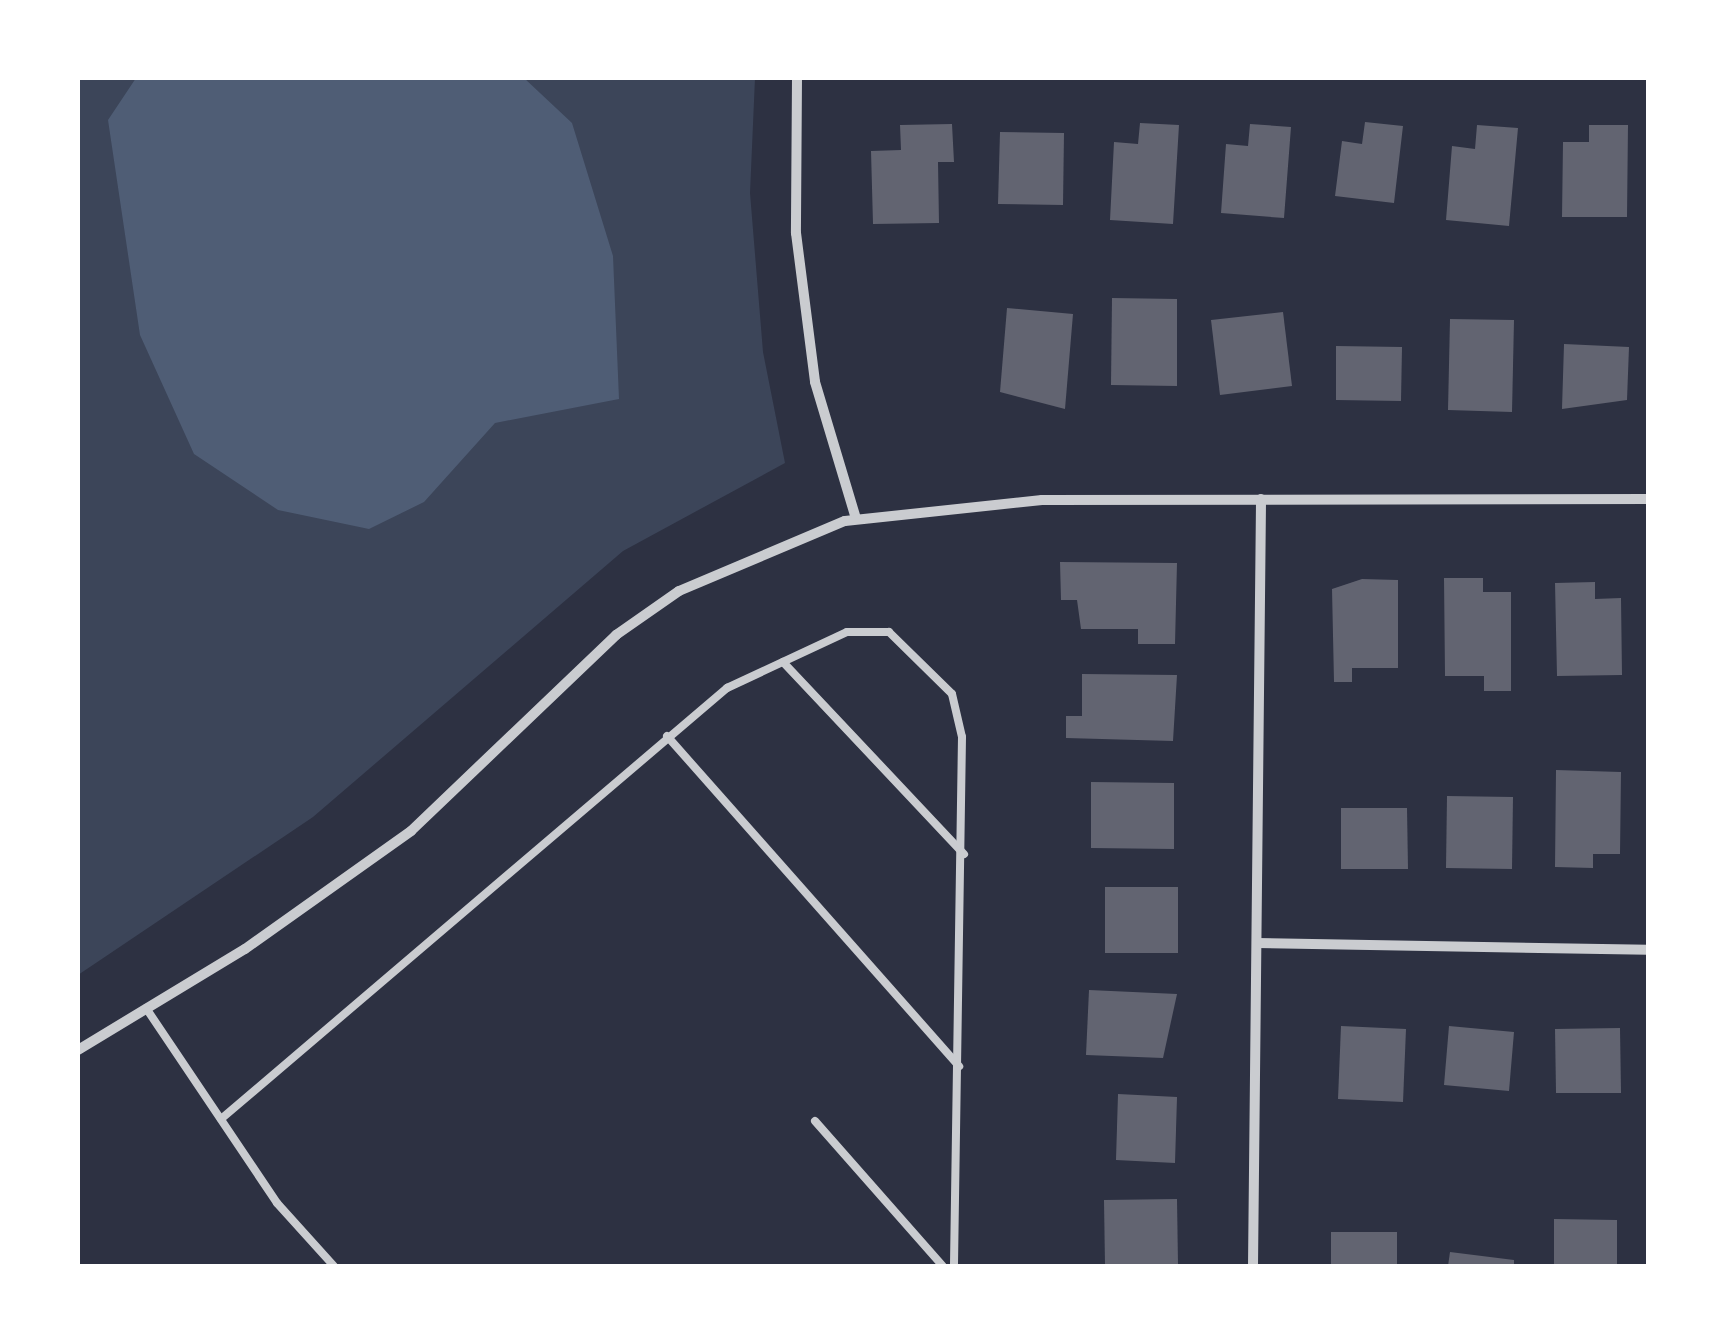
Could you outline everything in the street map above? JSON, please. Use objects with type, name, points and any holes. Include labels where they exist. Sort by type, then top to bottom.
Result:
[{"type":"street","points":[[797,78],[796,234],[814,382],[856,519]]},
{"type":"street","points":[[1253,1266],[1262,499]]},
{"type":"street","points":[[78,1050],[411,831],[616,636],[678,592],[856,519],[1042,500],[1648,499]]},
{"type":"street","points":[[1256,943],[1648,950]]},
{"type":"lane","points":[[222,1119],[727,688],[847,632],[889,632],[921,656],[952,694],[962,737],[964,854],[954,1266]]},
{"type":"lane","points":[[783,662],[964,854]]},
{"type":"lane","points":[[667,736],[959,1066]]},
{"type":"lane","points":[[146,1008],[222,1119],[334,1266]]},
{"type":"lane","points":[[815,1121],[943,1266]]},
{"type":"shaded area","points":[[78,78],[755,78],[750,193],[763,352],[785,463],[623,551],[313,817],[78,975]]},
{"type":"shaded area","points":[[136,78],[524,78],[572,123],[613,256],[619,399],[495,423],[424,502],[369,529],[278,510],[194,454],[140,335],[108,120]]},
{"type":"building","points":[[1365,122],[1403,126],[1394,203],[1335,196],[1342,141],[1362,144]]},
{"type":"building","points":[[1140,123],[1179,125],[1173,224],[1110,220],[1114,142],[1138,144]]},
{"type":"building","points":[[952,124],[954,162],[938,162],[939,223],[873,224],[871,151],[901,150],[900,125]]},
{"type":"building","points":[[1250,124],[1291,127],[1284,218],[1221,213],[1226,144],[1248,146]]},
{"type":"building","points":[[1477,125],[1518,128],[1509,226],[1446,220],[1452,146],[1475,149]]},
{"type":"building","points":[[1589,125],[1628,125],[1627,217],[1562,217],[1563,142],[1589,142]]},
{"type":"building","points":[[1000,132],[1064,133],[1063,205],[998,204]]},
{"type":"building","points":[[1112,298],[1177,299],[1177,386],[1111,385]]},
{"type":"building","points":[[1007,308],[1073,314],[1065,409],[1000,392]]},
{"type":"building","points":[[1283,312],[1292,386],[1220,395],[1211,320]]},
{"type":"building","points":[[1450,319],[1514,320],[1512,412],[1448,410]]},
{"type":"building","points":[[1564,344],[1629,347],[1627,400],[1562,409]]},
{"type":"building","points":[[1336,346],[1402,347],[1401,401],[1336,400]]},
{"type":"building","points":[[1060,562],[1177,563],[1175,644],[1138,644],[1138,629],[1081,629],[1077,600],[1061,600]]},
{"type":"building","points":[[1444,578],[1483,578],[1483,592],[1511,592],[1511,691],[1484,691],[1484,676],[1445,676]]},
{"type":"building","points":[[1362,579],[1398,580],[1398,668],[1352,668],[1352,682],[1334,682],[1332,589]]},
{"type":"building","points":[[1595,582],[1595,599],[1621,598],[1622,675],[1557,676],[1555,583]]},
{"type":"building","points":[[1082,674],[1177,675],[1173,741],[1066,738],[1066,716],[1082,716]]},
{"type":"building","points":[[1556,770],[1621,772],[1620,854],[1593,854],[1593,868],[1555,867]]},
{"type":"building","points":[[1091,782],[1174,783],[1174,849],[1091,848]]},
{"type":"building","points":[[1447,796],[1513,797],[1512,869],[1446,868]]},
{"type":"building","points":[[1341,808],[1407,808],[1408,869],[1341,869]]},
{"type":"building","points":[[1105,887],[1178,887],[1178,953],[1105,953]]},
{"type":"building","points":[[1089,990],[1177,994],[1163,1058],[1086,1055]]},
{"type":"building","points":[[1341,1026],[1406,1029],[1403,1102],[1338,1099]]},
{"type":"building","points":[[1449,1026],[1514,1032],[1509,1091],[1444,1085]]},
{"type":"building","points":[[1620,1028],[1621,1093],[1556,1093],[1555,1029]]},
{"type":"building","points":[[1118,1094],[1177,1097],[1175,1163],[1116,1160]]},
{"type":"building","points":[[1177,1199],[1178,1265],[1105,1266],[1104,1200]]},
{"type":"building","points":[[1554,1219],[1617,1220],[1617,1266],[1554,1266]]},
{"type":"building","points":[[1331,1232],[1397,1232],[1397,1266],[1331,1266]]},
{"type":"building","points":[[1450,1252],[1514,1260],[1514,1266],[1448,1266]]}]
